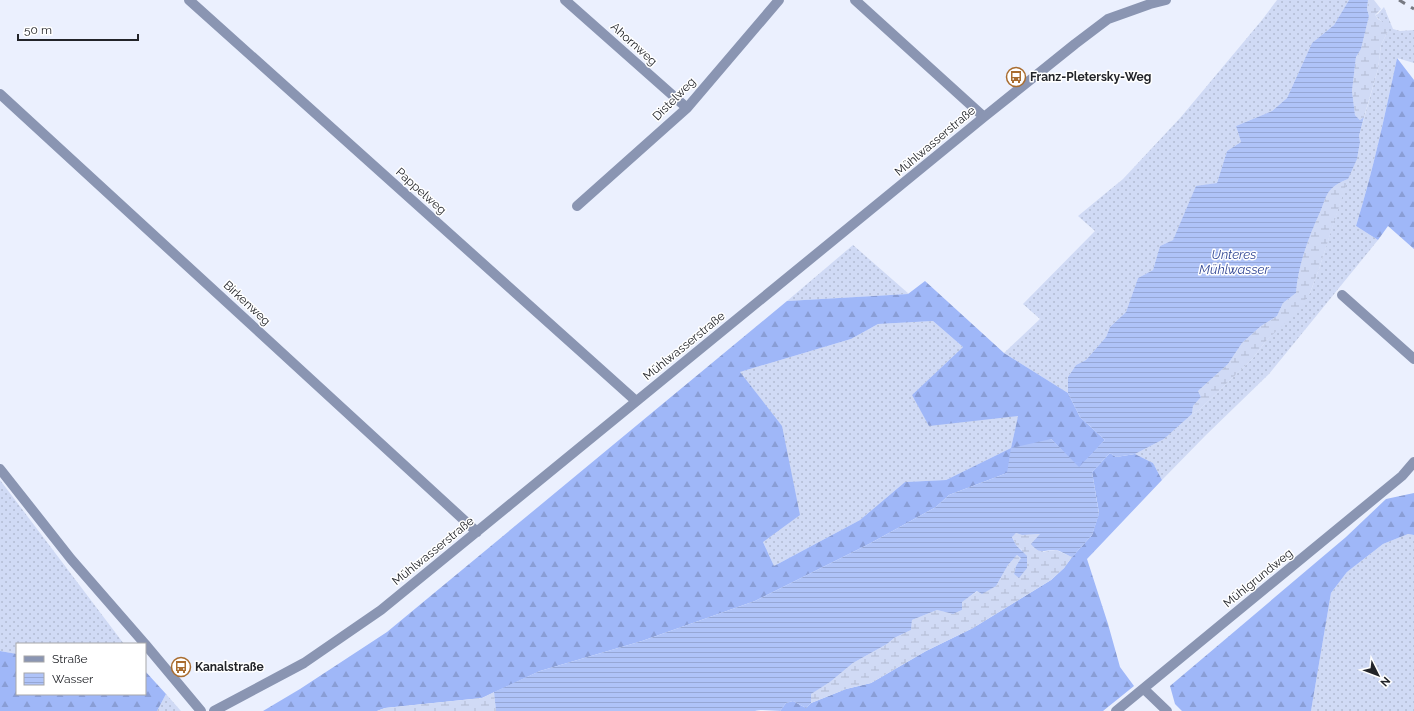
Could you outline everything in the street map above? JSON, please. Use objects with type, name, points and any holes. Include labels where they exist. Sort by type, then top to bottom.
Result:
[{"type":"street","name":"Pappelweg","points":[[189,0],[636,401]]},
{"type":"street","name":"Ahornweg","points":[[565,0],[687,108]]},
{"type":"street","name":"Distelweg","points":[[577,206],[687,108],[779,0]]},
{"type":"street","points":[[855,0],[984,117]]},
{"type":"street","name":"Mühlwasserstraße","points":[[214,711],[304,663],[381,610],[984,117],[1108,19],[1166,0]]},
{"type":"street","name":"Birkenweg","points":[[0,94],[476,532]]},
{"type":"street","points":[[1342,295],[1414,359]]},
{"type":"street","name":"Mühlgrundweg","points":[[1116,711],[1402,476],[1414,462]]},
{"type":"street","points":[[0,469],[71,559],[144,643]]},
{"type":"street","points":[[146,645],[201,711]]},
{"type":"street","points":[[1144,689],[1167,711]]},
{"type":"green space","points":[[1277,0],[1349,0],[1334,25],[1312,43],[1287,98],[1272,111],[1236,126],[1241,142],[1227,151],[1217,183],[1196,187],[1173,240],[1160,246],[1153,270],[1138,278],[1126,312],[1110,327],[1106,337],[1086,360],[1076,365],[1068,377],[1068,393],[1004,353],[1040,319],[1023,304],[1095,231],[1078,216],[1123,179],[1181,117]]},
{"type":"green space","points":[[1368,0],[1374,0],[1381,9],[1375,15],[1387,25],[1388,31],[1381,45],[1378,69],[1364,117],[1360,120],[1355,115],[1352,91],[1356,57],[1361,49],[1369,16],[1367,9]]},
{"type":"green space","points":[[1384,7],[1393,29],[1400,31],[1414,30],[1414,63],[1397,58],[1373,164],[1356,226],[1378,240],[1269,374],[1162,480],[1153,463],[1135,454],[1164,439],[1192,414],[1199,410],[1253,358],[1266,341],[1310,293],[1349,174],[1357,156],[1359,136],[1378,69],[1381,45],[1388,31],[1375,15],[1378,14]]},
{"type":"green space","points":[[1397,58],[1414,80],[1414,249],[1388,226],[1378,240],[1356,226],[1373,164]]},
{"type":"green space","points":[[1348,179],[1310,293],[1298,310],[1266,341],[1253,358],[1199,410],[1192,414],[1193,406],[1201,397],[1198,391],[1228,364],[1242,343],[1261,326],[1277,316],[1283,303],[1296,293],[1299,272],[1305,251],[1326,197],[1334,186]]},
{"type":"green space","points":[[853,245],[909,294],[787,301]]},
{"type":"green space","points":[[925,281],[1004,353],[1068,393],[1080,417],[1105,440],[1079,468],[1051,439],[1007,473],[949,495],[936,507],[869,544],[755,601],[642,641],[540,671],[482,698],[385,708],[377,711],[263,711],[300,689],[387,632],[787,301],[908,294]],"holes":[[[933,321],[963,347],[912,395],[929,426],[1018,416],[1011,448],[946,480],[905,482],[860,520],[774,566],[763,542],[800,515],[782,426],[740,372],[851,339],[878,324]]]},
{"type":"green space","points":[[933,321],[963,347],[912,395],[1018,416],[1011,448],[946,480],[905,482],[860,520],[774,566],[763,542],[740,372],[851,339],[878,324]]},
{"type":"green space","points":[[1110,453],[1116,457],[1135,454],[1153,463],[1162,480],[1087,559],[1120,667],[1134,686],[1103,711],[780,711],[786,703],[793,701],[806,708],[811,703],[846,689],[871,683],[926,651],[973,628],[1051,580],[1064,568],[1092,535],[1099,513],[1092,472]]},
{"type":"green space","points":[[0,480],[123,643],[16,643],[16,654],[0,651]]},
{"type":"green space","points":[[1414,493],[1414,535],[1408,534],[1383,544],[1347,572],[1331,593],[1311,711],[1182,711],[1175,704],[1170,686],[1346,537],[1386,499]]},
{"type":"green space","points":[[1016,533],[1022,535],[1041,534],[1043,552],[1056,550],[1072,557],[1064,568],[1051,580],[973,628],[926,651],[871,683],[846,689],[811,703],[810,694],[830,682],[853,663],[887,644],[894,638],[911,630],[912,620],[937,610],[953,614],[962,610],[961,602],[978,591],[996,586],[1008,565],[1017,555],[1021,558],[1016,566],[1014,574],[1019,577],[1022,550],[1016,545],[1012,536]]},
{"type":"green space","points":[[1408,534],[1414,535],[1414,711],[1311,711],[1331,593],[1347,572],[1383,544]]},
{"type":"green space","points":[[0,651],[16,654],[16,695],[146,695],[146,672],[166,694],[157,711],[0,711]]},
{"type":"green space","points":[[494,692],[496,711],[377,711],[385,708],[482,698]]},
{"type":"green space","points":[[166,694],[181,711],[157,711]]},
{"type":"water","name":"Unteres Mühlwasser","points":[[1349,0],[1368,0],[1367,9],[1369,16],[1361,49],[1356,57],[1352,91],[1355,115],[1360,120],[1364,117],[1359,136],[1360,142],[1357,159],[1348,179],[1334,186],[1326,197],[1305,251],[1299,272],[1296,293],[1283,303],[1277,316],[1261,326],[1242,343],[1228,364],[1198,391],[1201,397],[1193,406],[1192,414],[1164,439],[1135,454],[1116,457],[1110,453],[1092,472],[1099,514],[1092,535],[1072,557],[1056,550],[1040,551],[1034,548],[1031,544],[1040,534],[1022,535],[1016,533],[1012,537],[1016,545],[1027,556],[1027,568],[1019,578],[1014,574],[1016,566],[1021,558],[1017,555],[1008,565],[996,586],[982,594],[977,591],[962,602],[962,610],[953,614],[937,610],[912,620],[911,630],[894,638],[887,644],[853,663],[830,682],[811,694],[811,703],[806,708],[793,701],[786,703],[780,711],[496,711],[494,692],[540,671],[642,641],[755,601],[869,544],[936,507],[949,495],[1007,473],[1011,448],[1051,439],[1079,467],[1105,440],[1080,417],[1068,393],[1068,377],[1076,365],[1086,360],[1106,337],[1110,327],[1126,312],[1138,278],[1153,270],[1160,246],[1173,240],[1196,186],[1217,183],[1227,151],[1241,142],[1236,126],[1272,111],[1287,98],[1312,43],[1334,25]]},
{"type":"railway","points":[[1399,0],[1414,9]]},
{"type":"place","name":"Franz-Pletersky-Weg","points":[[1016,77]]},
{"type":"place","name":"Kanalstraße","points":[[181,667]]}]
